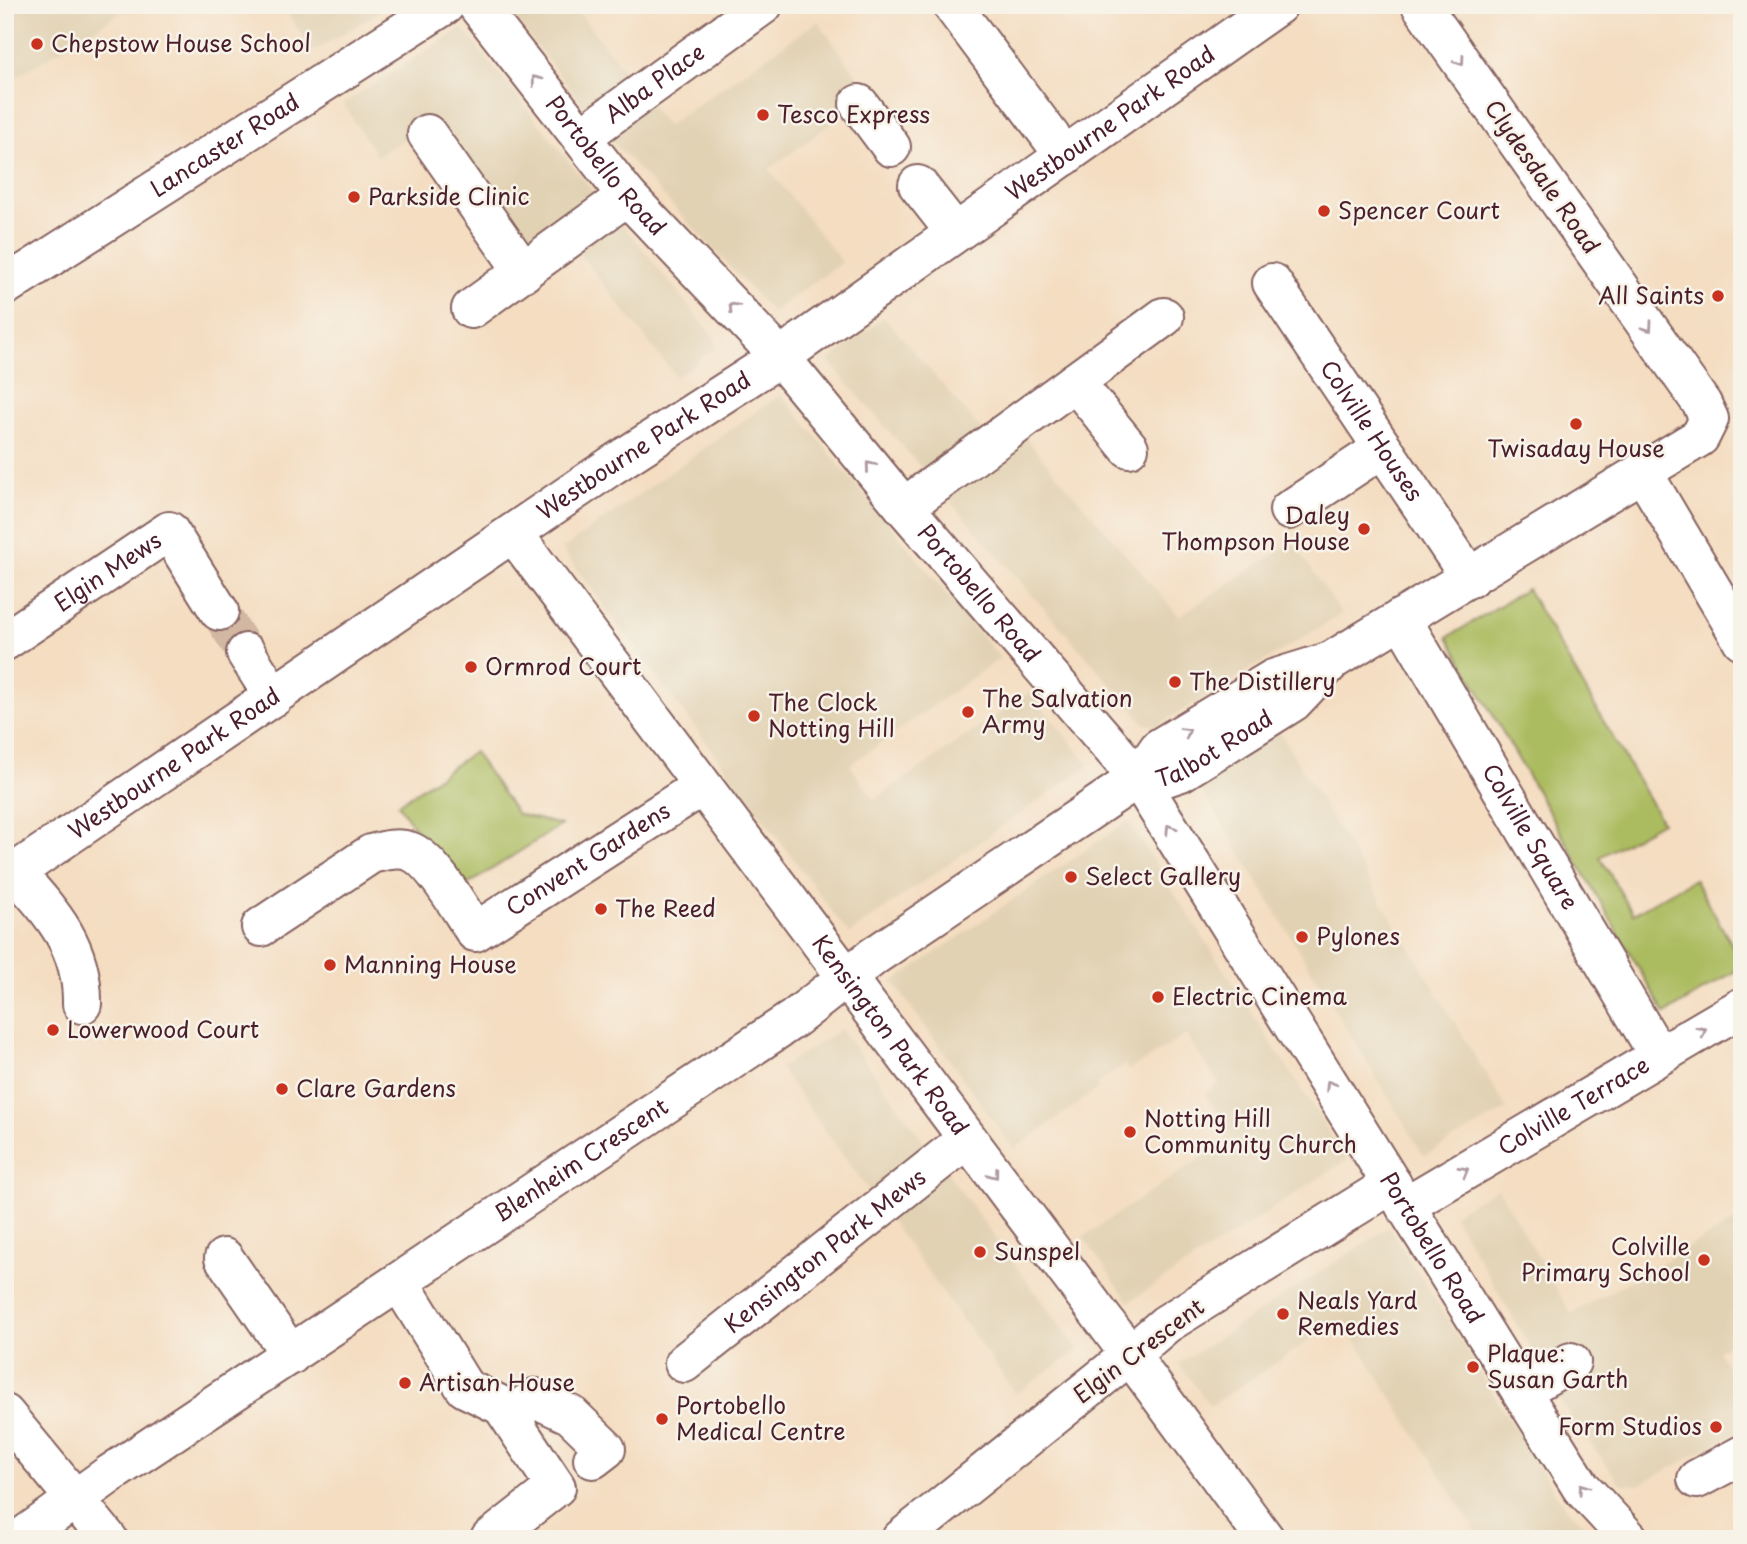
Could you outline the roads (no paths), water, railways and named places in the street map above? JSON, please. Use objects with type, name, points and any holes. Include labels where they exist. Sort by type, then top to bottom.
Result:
[{"type":"street","name":"Lancaster Road","points":[[5,286],[445,5]]},
{"type":"street","name":"Portobello Road","points":[[477,5],[627,196],[780,357],[904,507],[1138,778],[1581,1487],[1629,1539]]},
{"type":"street","name":"Alba Place","points":[[581,137],[763,5]]},
{"type":"street","points":[[952,5],[1065,156]]},
{"type":"street","name":"Westbourne Park Road","points":[[10,876],[513,533],[780,357],[1278,5]]},
{"type":"street","name":"Clydesdale Road","points":[[1421,5],[1702,404],[1709,419]]},
{"type":"street","points":[[859,104],[891,147]]},
{"type":"street","points":[[426,134],[524,272]]},
{"type":"street","points":[[918,185],[955,232]]},
{"type":"street","points":[[471,310],[627,196]]},
{"type":"street","name":"Colville Houses","points":[[1272,284],[1470,578]]},
{"type":"street","points":[[904,507],[1164,317]]},
{"type":"street","points":[[1074,382],[1129,448]]},
{"type":"street","name":"Talbot Road","points":[[1138,778],[1158,748],[1273,679],[1331,661],[1700,437],[1709,419]]},
{"type":"street","points":[[1289,510],[1383,448]]},
{"type":"street","points":[[1642,471],[1742,640]]},
{"type":"street","name":"Elgin Mews","points":[[5,641],[169,531],[219,611]]},
{"type":"street","name":"Kensington Park Road","points":[[513,533],[1265,1539]]},
{"type":"street","name":"Colville Square","points":[[1401,618],[1659,1056]]},
{"type":"street","points":[[246,653],[274,697]]},
{"type":"street","name":"Blenheim Crescent","points":[[20,1539],[796,1018],[846,978],[1138,778]]},
{"type":"street","name":"Convent Gardens","points":[[261,927],[371,854],[388,849],[408,850],[423,858],[475,932],[701,787]]},
{"type":"street","points":[[10,876],[58,920],[82,978],[82,1004]]},
{"type":"street","name":"Colville Terrace","points":[[1398,1195],[1659,1056],[1742,1007]]},
{"type":"street","name":"Kensington Park Mews","points":[[684,1363],[967,1139]]},
{"type":"street","name":"Elgin Crescent","points":[[901,1539],[1166,1324],[1398,1195]]},
{"type":"street","points":[[224,1258],[291,1355]]},
{"type":"street","points":[[400,1283],[465,1388],[502,1406],[573,1474]]},
{"type":"street","points":[[1521,1391],[1571,1362]]},
{"type":"street","points":[[491,1539],[606,1449],[571,1415],[536,1398],[510,1416]]},
{"type":"street","points":[[5,1414],[108,1539]]},
{"type":"street","points":[[1697,1479],[1742,1455]]},
{"type":"tunnel","points":[[219,611],[246,653]]},
{"type":"place","name":"Chepstow House School","points":[[37,44]]},
{"type":"place","name":"Tesco Express","points":[[763,115]]},
{"type":"place","name":"Parkside Clinic","points":[[354,197]]},
{"type":"place","name":"Spencer Court","points":[[1324,211]]},
{"type":"place","name":"All Saints","points":[[1718,296]]},
{"type":"place","name":"Twisaday House","points":[[1576,424]]},
{"type":"place","name":"Daley Thompson House","points":[[1364,529]]},
{"type":"place","name":"Ormrod Court","points":[[471,667]]},
{"type":"place","name":"The Distillery","points":[[1175,682]]},
{"type":"place","name":"The Salvation Army","points":[[968,712]]},
{"type":"place","name":"The Clock Notting Hill","points":[[754,716]]},
{"type":"place","name":"Select Gallery","points":[[1071,877]]},
{"type":"place","name":"The Reed","points":[[601,909]]},
{"type":"place","name":"Pylones","points":[[1302,937]]},
{"type":"place","name":"Manning House","points":[[330,965]]},
{"type":"place","name":"Electric Cinema","points":[[1158,997]]},
{"type":"place","name":"Lowerwood Court","points":[[53,1030]]},
{"type":"place","name":"Clare Gardens","points":[[282,1089]]},
{"type":"place","name":"Notting Hill Community Church","points":[[1130,1132]]},
{"type":"place","name":"Sunspel","points":[[980,1252]]},
{"type":"place","name":"Colville Primary School","points":[[1704,1260]]},
{"type":"place","name":"Neals Yard Remedies","points":[[1283,1314]]},
{"type":"place","name":"Plaque: Susan Garth","points":[[1473,1367]]},
{"type":"place","name":"Artisan House","points":[[405,1383]]},
{"type":"place","name":"Portobello Medical Centre","points":[[662,1419]]},
{"type":"place","name":"Form Studios","points":[[1716,1427]]}]
